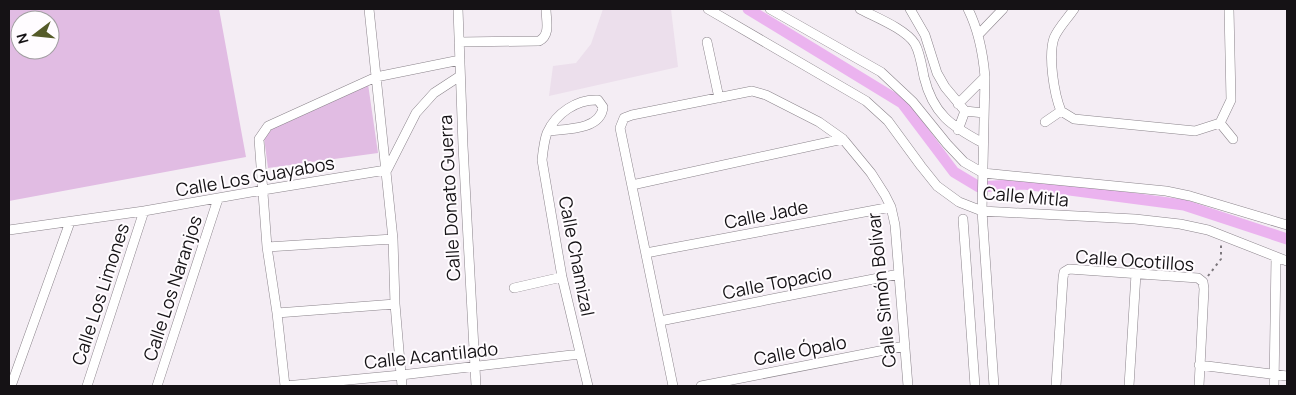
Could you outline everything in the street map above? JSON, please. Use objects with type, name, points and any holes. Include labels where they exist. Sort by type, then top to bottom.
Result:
[{"type":"street","points":[[369,9],[393,239],[394,304],[402,386]]},
{"type":"street","name":"Calle Donato Guerra","points":[[458,9],[476,386]]},
{"type":"street","points":[[460,42],[539,41],[547,34],[546,9]]},
{"type":"street","name":"Calle Mitla","points":[[708,9],[866,101],[888,121],[938,186],[959,202],[982,206],[1180,224],[1208,230],[1287,261]]},
{"type":"street","name":"Calle Mitla","points":[[770,9],[881,72],[913,102],[964,162],[983,177]]},
{"type":"street","points":[[860,9],[906,34],[915,44],[933,103],[944,118],[958,130],[983,142]]},
{"type":"street","points":[[910,9],[925,35],[937,72],[945,87],[965,111],[984,113]]},
{"type":"street","points":[[979,34],[1003,9]]},
{"type":"street","points":[[1074,9],[1054,38],[1052,62],[1055,96],[1060,112],[1074,119],[1195,131],[1220,123],[1230,100],[1229,9]]},
{"type":"street","points":[[970,10],[979,34],[984,60],[982,206],[994,386]]},
{"type":"street","points":[[706,42],[719,98]]},
{"type":"street","points":[[285,386],[277,312],[267,247],[259,139],[268,126],[376,77],[460,60]]},
{"type":"street","points":[[386,170],[416,113],[434,93],[460,76]]},
{"type":"street","points":[[958,104],[985,77]]},
{"type":"street","name":"Calle Simón Bolívar","points":[[632,185],[620,128],[624,118],[752,91],[766,95],[819,122],[843,139],[871,173],[891,207],[895,225],[900,274],[908,386]]},
{"type":"street","name":"Calle Chamizal","points":[[548,131],[587,125],[598,119],[602,114],[603,107],[598,100],[575,103],[560,116],[548,131],[542,160],[562,277],[588,386]]},
{"type":"street","points":[[958,130],[965,111]]},
{"type":"street","points":[[1045,122],[1060,112]]},
{"type":"street","points":[[1220,123],[1233,139]]},
{"type":"street","points":[[673,386],[632,185],[843,139]]},
{"type":"street","name":"Calle Los Guayabos","points":[[9,230],[144,212],[386,170]]},
{"type":"street","points":[[983,177],[1166,191],[1287,224]]},
{"type":"street","name":"Calle Los Naranjos","points":[[157,386],[218,199]]},
{"type":"street","name":"Calle Jade","points":[[646,253],[891,207]]},
{"type":"street","name":"Calle Los Limones","points":[[87,386],[144,212]]},
{"type":"street","points":[[963,219],[975,386]]},
{"type":"street","points":[[11,386],[70,222]]},
{"type":"street","points":[[267,247],[393,239]]},
{"type":"street","points":[[1274,386],[1276,257]]},
{"type":"street","name":"Calle Ocotillos","points":[[1056,386],[1064,272],[1069,269],[1198,278],[1202,282]]},
{"type":"street","name":"Calle Topacio","points":[[660,321],[900,274]]},
{"type":"street","points":[[1130,386],[1136,274]]},
{"type":"street","points":[[514,288],[562,277]]},
{"type":"street","points":[[1198,386],[1204,289],[1202,282]]},
{"type":"street","points":[[277,312],[394,304]]},
{"type":"street","name":"Calle Ópalo","points":[[701,386],[905,346]]},
{"type":"street","name":"Calle Acantilado","points":[[285,386],[401,375],[580,354]]},
{"type":"street","points":[[1199,365],[1287,376]]},
{"type":"path","points":[[1202,282],[1221,259],[1220,235]]},
{"type":"shaded area","points":[[9,9],[219,9],[246,157],[9,201]]},
{"type":"shaded area","points":[[603,9],[671,9],[678,67],[549,96],[553,66],[576,63],[591,44]]},
{"type":"shaded area","points":[[367,77],[378,153],[268,168],[263,130]]},
{"type":"waterway","points":[[748,9],[902,103],[954,172],[979,187],[1024,184],[1184,205],[1287,239]]}]
